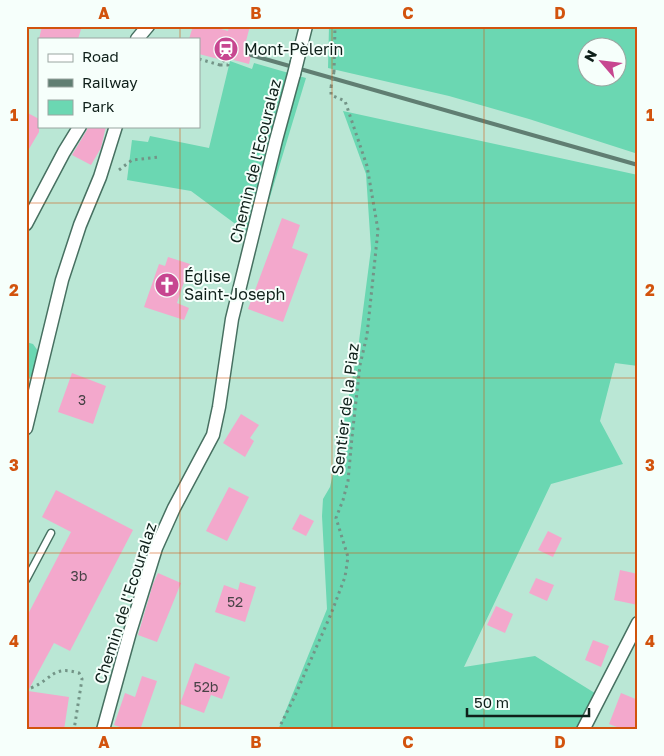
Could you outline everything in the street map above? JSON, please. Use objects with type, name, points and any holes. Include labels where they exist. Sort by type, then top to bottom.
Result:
[{"type":"street","points":[[138,38],[148,26]]},
{"type":"street","name":"Chemin de l'Ecouralaz","points":[[103,730],[156,548],[174,508],[213,435],[220,407],[232,319],[306,26]]},
{"type":"street","points":[[26,224],[79,128]]},
{"type":"street","points":[[26,428],[62,280],[80,225],[100,177],[115,128]]},
{"type":"street","points":[[582,730],[638,623]]},
{"type":"lane","points":[[26,580],[51,533]]},
{"type":"path","name":"Sentier de la Piaz","points":[[278,730],[331,614],[345,577],[348,557],[336,518],[344,500],[348,481],[360,364],[367,335],[378,230],[368,166],[345,101],[331,95],[334,72],[335,26]]},
{"type":"path","points":[[200,59],[220,65],[228,65],[228,58],[220,65]]},
{"type":"path","points":[[119,170],[132,160],[159,157]]},
{"type":"path","points":[[31,688],[56,672],[68,670],[79,673],[82,679],[74,730]]},
{"type":"green space","points":[[329,26],[638,26],[638,154],[449,96],[328,68]]},
{"type":"green space","points":[[230,61],[252,69],[254,63],[306,78],[257,240],[191,191],[127,180],[132,140],[148,142],[150,136],[209,148]]},
{"type":"green space","points":[[343,111],[638,175],[638,366],[615,363],[600,421],[623,464],[551,484],[464,667],[535,656],[598,695],[589,730],[278,730],[327,609],[322,516],[323,499],[330,487],[358,349],[371,249],[366,174]]},
{"type":"green space","points":[[26,342],[33,344],[38,351],[34,373],[26,381]]},
{"type":"building","points":[[42,26],[82,26],[78,38],[39,38]]},
{"type":"building","points":[[193,26],[210,26],[228,31],[229,26],[250,26],[245,45],[253,47],[249,64],[222,57],[222,60],[200,54],[200,38],[189,38]]},
{"type":"building","points":[[26,112],[38,118],[39,132],[26,154]]},
{"type":"building","points":[[88,128],[106,128],[101,148],[91,165],[72,155]]},
{"type":"building","points":[[282,218],[300,225],[292,248],[308,254],[283,322],[248,309]]},
{"type":"building","name":"Église Saint-Joseph","points":[[168,257],[190,264],[177,303],[189,308],[184,320],[144,307],[159,264],[165,266]]},
{"type":"building","points":[[72,373],[106,386],[93,424],[58,412]]},
{"type":"building","points":[[241,414],[259,425],[250,438],[254,441],[245,457],[223,443]]},
{"type":"building","points":[[229,487],[249,497],[227,541],[206,531]]},
{"type":"building","points":[[56,490],[133,530],[70,651],[54,643],[28,691],[69,697],[64,730],[26,730],[26,618],[71,532],[42,517]]},
{"type":"building","points":[[300,514],[314,521],[306,536],[292,529]]},
{"type":"building","points":[[548,531],[562,538],[553,557],[538,550]]},
{"type":"building","points":[[620,570],[638,574],[638,605],[614,600]]},
{"type":"building","points":[[158,573],[181,583],[157,642],[138,635]]},
{"type":"building","points":[[536,578],[554,585],[547,601],[529,593]]},
{"type":"building","points":[[240,582],[256,587],[245,622],[215,612],[224,585],[238,590]]},
{"type":"building","points":[[496,606],[513,614],[505,633],[487,625]]},
{"type":"building","points":[[593,640],[609,646],[601,667],[585,660]]},
{"type":"building","points":[[195,663],[230,677],[222,699],[211,695],[204,713],[180,704]]},
{"type":"building","points":[[142,676],[157,681],[140,730],[128,730],[114,725],[125,693],[135,697]]},
{"type":"building","points":[[621,693],[638,700],[638,730],[625,730],[609,724]]},
{"type":"railway","points":[[251,55],[638,165]]},
{"type":"place","name":"Mont-Pèlerin","points":[[226,49]]},
{"type":"place","name":"Église Saint-Joseph","points":[[167,285]]}]
